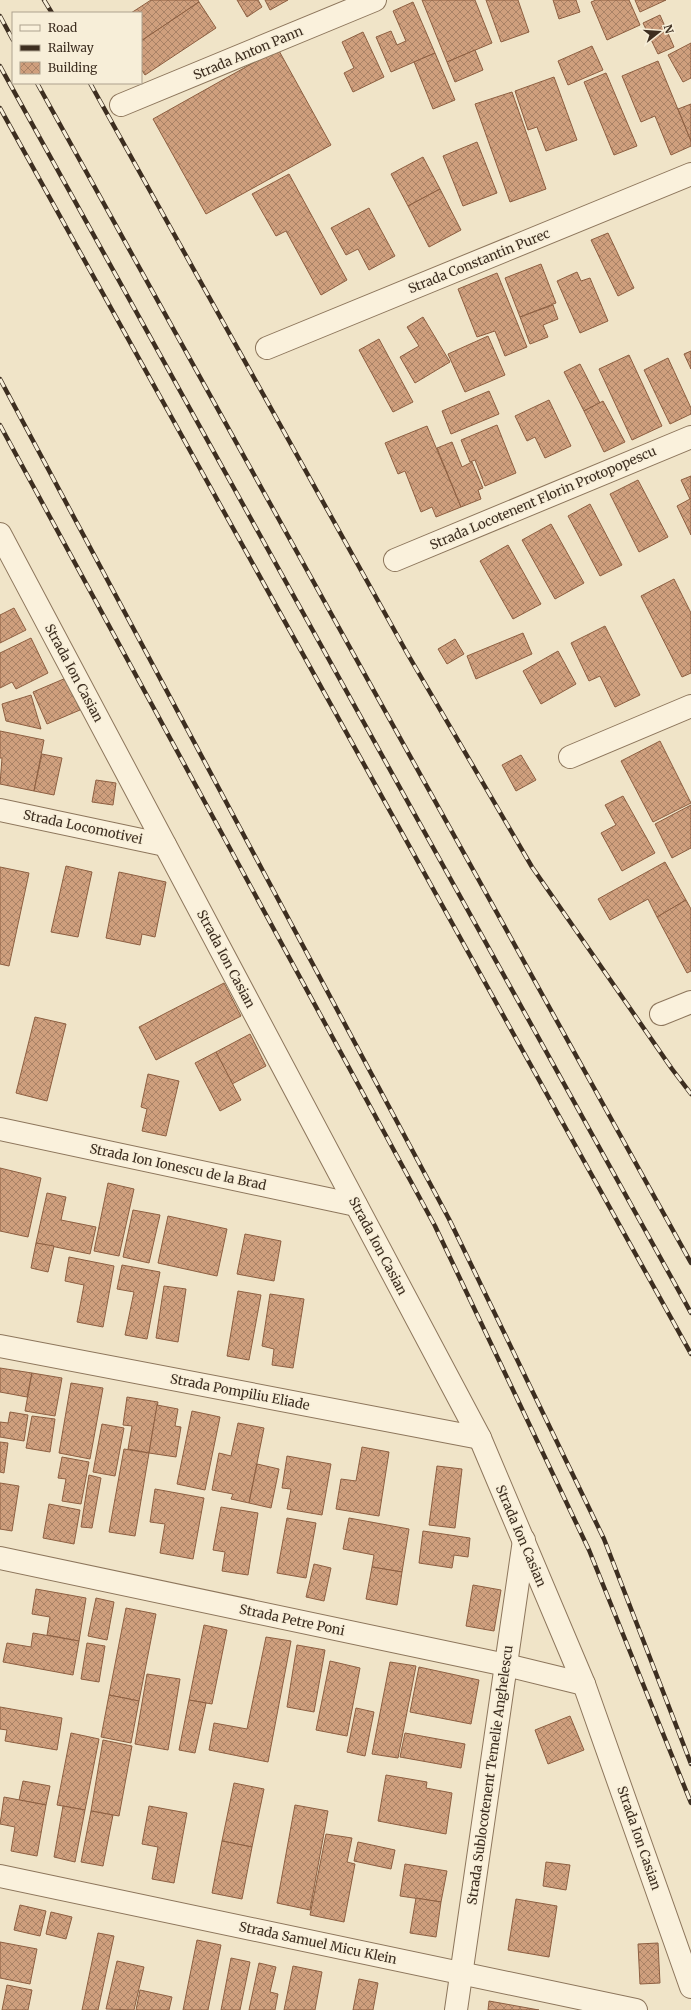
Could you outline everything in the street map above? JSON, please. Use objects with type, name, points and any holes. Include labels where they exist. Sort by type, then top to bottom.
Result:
[{"type":"street","name":"Strada Anton Pann","points":[[122,106],[375,0]]},
{"type":"street","name":"Strada Constantin Purec","points":[[267,348],[691,174]]},
{"type":"street","name":"Strada Locotenent Florin Protopopescu","points":[[396,560],[691,437]]},
{"type":"street","name":"Strada Ion Casian","points":[[0,534],[480,1438],[584,1684],[691,1986]]},
{"type":"street","points":[[570,757],[691,706]]},
{"type":"street","name":"Strada Locomotivei","points":[[0,810],[165,845]]},
{"type":"street","points":[[662,1014],[691,1002]]},
{"type":"street","name":"Strada Ion Ionescu de la Brad","points":[[0,1129],[356,1205]]},
{"type":"street","name":"Strada Pompiliu Eliade","points":[[0,1346],[480,1438]]},
{"type":"street","name":"Strada Sublocotenent Temelie Anghelescu","points":[[456,2010],[524,1540]]},
{"type":"street","name":"Strada Petre Poni","points":[[0,1558],[506,1665],[584,1684]]},
{"type":"street","name":"Strada Samuel Micu Klein","points":[[0,1876],[636,2010]]},
{"type":"building","points":[[151,0],[198,0],[199,2],[142,40],[142,12],[133,12]]},
{"type":"building","points":[[237,0],[258,0],[262,7],[247,17]]},
{"type":"building","points":[[265,0],[288,0],[270,10]]},
{"type":"building","points":[[422,0],[475,0],[492,43],[447,62]]},
{"type":"building","points":[[486,0],[518,0],[529,32],[501,42]]},
{"type":"building","points":[[553,0],[576,0],[580,12],[559,19]]},
{"type":"building","points":[[596,0],[629,0],[640,25],[607,40],[591,2]]},
{"type":"building","points":[[635,0],[666,0],[640,12]]},
{"type":"building","points":[[199,2],[216,28],[145,75],[142,70],[142,40]]},
{"type":"building","points":[[413,2],[435,53],[391,72],[376,37],[391,31],[397,45],[406,41],[393,11]]},
{"type":"building","points":[[660,15],[674,47],[658,54],[643,23]]},
{"type":"building","points":[[363,32],[384,77],[353,92],[344,73],[354,68],[342,42]]},
{"type":"building","points":[[691,43],[691,78],[683,82],[668,55]]},
{"type":"building","points":[[592,46],[603,70],[568,85],[558,61]]},
{"type":"building","points":[[278,49],[331,145],[206,214],[153,119]]},
{"type":"building","points":[[475,50],[483,70],[455,82],[447,62]]},
{"type":"building","points":[[435,53],[455,100],[433,109],[414,62]]},
{"type":"building","points":[[658,61],[691,141],[691,146],[671,155],[655,116],[641,122],[622,76]]},
{"type":"building","points":[[606,73],[637,146],[614,155],[584,82]]},
{"type":"building","points":[[554,77],[577,140],[546,151],[537,127],[528,130],[515,91]]},
{"type":"building","points":[[512,92],[546,189],[510,202],[475,104]]},
{"type":"building","points":[[691,104],[691,141],[678,109]]},
{"type":"building","points":[[477,142],[497,193],[463,206],[443,156]]},
{"type":"building","points":[[423,157],[440,189],[408,206],[391,174]]},
{"type":"building","points":[[289,174],[347,280],[321,295],[286,231],[276,236],[252,194]]},
{"type":"building","points":[[440,189],[461,230],[429,247],[408,206]]},
{"type":"building","points":[[369,208],[395,256],[369,270],[358,249],[346,255],[331,228]]},
{"type":"building","points":[[608,233],[634,288],[618,296],[591,240]]},
{"type":"building","points":[[541,264],[556,303],[520,317],[505,278]]},
{"type":"building","points":[[577,272],[581,281],[590,278],[608,321],[580,333],[557,281]]},
{"type":"building","points":[[497,273],[527,347],[505,356],[495,331],[477,337],[458,289]]},
{"type":"building","points":[[553,305],[558,319],[543,325],[548,337],[530,344],[520,317]]},
{"type":"building","points":[[423,317],[450,362],[415,383],[400,357],[419,346],[407,327]]},
{"type":"building","points":[[488,336],[505,375],[465,392],[448,354]]},
{"type":"building","points":[[379,339],[413,402],[393,412],[359,350]]},
{"type":"building","points":[[691,351],[691,369],[684,354]]},
{"type":"building","points":[[629,355],[662,426],[632,440],[599,369]]},
{"type":"building","points":[[668,358],[691,408],[691,414],[670,424],[644,370]]},
{"type":"building","points":[[580,364],[600,403],[584,411],[564,372]]},
{"type":"building","points":[[489,391],[499,414],[451,434],[442,411]]},
{"type":"building","points":[[549,400],[571,446],[545,458],[535,437],[527,441],[515,416]]},
{"type":"building","points":[[603,401],[625,442],[604,452],[584,411]]},
{"type":"building","points":[[497,425],[516,473],[485,486],[475,460],[470,462],[461,440]]},
{"type":"building","points":[[427,426],[461,507],[436,517],[432,507],[421,512],[405,471],[398,474],[385,443]]},
{"type":"building","points":[[452,442],[462,467],[472,462],[483,488],[478,490],[481,499],[461,507],[437,448]]},
{"type":"building","points":[[691,476],[691,535],[677,506],[690,499],[681,480]]},
{"type":"building","points":[[638,480],[668,537],[639,552],[610,494]]},
{"type":"building","points":[[590,504],[622,565],[600,576],[568,516]]},
{"type":"building","points":[[551,524],[584,583],[555,599],[522,540]]},
{"type":"building","points":[[508,545],[541,604],[513,619],[480,561]]},
{"type":"building","points":[[674,579],[691,613],[691,673],[682,677],[641,596]]},
{"type":"building","points":[[14,608],[26,630],[0,643],[0,615]]},
{"type":"building","points":[[605,626],[640,695],[615,707],[600,676],[589,681],[571,643]]},
{"type":"building","points":[[523,633],[532,654],[476,679],[467,656]]},
{"type":"building","points":[[31,638],[48,673],[16,689],[12,682],[0,688],[0,653]]},
{"type":"building","points":[[455,639],[464,654],[447,664],[438,649]]},
{"type":"building","points":[[558,651],[576,684],[541,704],[523,671]]},
{"type":"building","points":[[66,678],[80,710],[47,724],[33,692]]},
{"type":"building","points":[[31,695],[41,729],[6,721],[2,704]]},
{"type":"building","points":[[0,731],[44,740],[34,791],[0,784],[2,758],[0,758]]},
{"type":"building","points":[[660,741],[691,803],[653,822],[621,761]]},
{"type":"building","points":[[42,754],[62,758],[54,795],[34,791]]},
{"type":"building","points":[[521,755],[536,780],[516,791],[502,765]]},
{"type":"building","points":[[96,780],[116,783],[113,805],[92,802]]},
{"type":"building","points":[[623,796],[655,853],[622,871],[601,833],[616,825],[605,805]]},
{"type":"building","points":[[691,805],[691,848],[672,858],[655,824]]},
{"type":"building","points":[[665,862],[686,900],[657,917],[648,899],[610,920],[598,899]]},
{"type":"building","points":[[66,866],[92,872],[78,937],[51,932]]},
{"type":"building","points":[[0,867],[29,873],[9,966],[0,964]]},
{"type":"building","points":[[119,872],[166,882],[155,937],[142,934],[140,945],[106,938]]},
{"type":"building","points":[[686,900],[691,909],[691,971],[687,973],[657,917]]},
{"type":"building","points":[[224,983],[241,1016],[156,1060],[139,1027]]},
{"type":"building","points":[[35,1017],[66,1024],[47,1101],[16,1093]]},
{"type":"building","points":[[250,1034],[266,1066],[232,1084],[216,1052]]},
{"type":"building","points":[[216,1052],[241,1100],[220,1111],[195,1063]]},
{"type":"building","points":[[148,1074],[179,1081],[166,1136],[142,1131],[147,1109],[141,1107]]},
{"type":"building","points":[[0,1168],[41,1178],[28,1237],[0,1231]]},
{"type":"building","points":[[108,1183],[134,1189],[119,1256],[94,1251]]},
{"type":"building","points":[[47,1193],[66,1197],[61,1220],[96,1227],[90,1254],[36,1243]]},
{"type":"building","points":[[133,1210],[160,1215],[149,1263],[123,1257]]},
{"type":"building","points":[[168,1216],[227,1229],[217,1276],[158,1263]]},
{"type":"building","points":[[245,1234],[281,1241],[274,1281],[237,1274]]},
{"type":"building","points":[[36,1243],[54,1246],[48,1272],[31,1268]]},
{"type":"building","points":[[69,1257],[114,1266],[103,1327],[77,1322],[84,1285],[65,1281]]},
{"type":"building","points":[[122,1265],[160,1272],[147,1339],[125,1335],[134,1292],[117,1289]]},
{"type":"building","points":[[164,1286],[186,1289],[178,1342],[156,1338]]},
{"type":"building","points":[[238,1291],[261,1295],[249,1360],[227,1356]]},
{"type":"building","points":[[270,1294],[304,1299],[293,1368],[272,1365],[274,1349],[262,1346]]},
{"type":"building","points":[[0,1368],[32,1373],[27,1397],[0,1392]]},
{"type":"building","points":[[32,1373],[62,1378],[55,1416],[25,1411]]},
{"type":"building","points":[[71,1383],[103,1388],[90,1459],[59,1453]]},
{"type":"building","points":[[127,1397],[158,1402],[149,1453],[128,1449],[132,1426],[123,1425]]},
{"type":"building","points":[[157,1405],[178,1409],[175,1426],[181,1427],[176,1457],[149,1453]]},
{"type":"building","points":[[192,1411],[220,1417],[205,1490],[177,1484]]},
{"type":"building","points":[[10,1412],[28,1415],[24,1441],[0,1437],[0,1422],[8,1423]]},
{"type":"building","points":[[32,1416],[55,1419],[50,1452],[26,1448]]},
{"type":"building","points":[[238,1423],[264,1428],[249,1503],[231,1499],[233,1494],[212,1490],[219,1453],[231,1456]]},
{"type":"building","points":[[102,1424],[124,1428],[115,1476],[93,1472]]},
{"type":"building","points":[[0,1442],[8,1443],[4,1473],[0,1472]]},
{"type":"building","points":[[362,1447],[389,1452],[379,1516],[336,1509],[341,1479],[356,1481]]},
{"type":"building","points":[[124,1449],[149,1453],[135,1536],[109,1532]]},
{"type":"building","points":[[287,1456],[331,1464],[322,1515],[287,1509],[291,1489],[282,1488]]},
{"type":"building","points":[[62,1457],[89,1462],[81,1504],[62,1501],[66,1479],[58,1478]]},
{"type":"building","points":[[257,1464],[279,1469],[271,1508],[249,1503]]},
{"type":"building","points":[[437,1466],[462,1469],[455,1528],[429,1525]]},
{"type":"building","points":[[89,1475],[101,1478],[92,1528],[81,1527]]},
{"type":"building","points":[[0,1483],[19,1486],[12,1531],[0,1529]]},
{"type":"building","points":[[155,1489],[204,1498],[193,1559],[160,1553],[165,1524],[150,1522]]},
{"type":"building","points":[[49,1504],[80,1510],[74,1544],[43,1538]]},
{"type":"building","points":[[221,1507],[258,1513],[248,1575],[222,1571],[225,1552],[213,1550]]},
{"type":"building","points":[[287,1518],[316,1523],[306,1578],[277,1573]]},
{"type":"building","points":[[349,1518],[409,1529],[402,1572],[372,1567],[374,1555],[343,1549]]},
{"type":"building","points":[[423,1531],[470,1538],[468,1557],[454,1555],[452,1568],[419,1563]]},
{"type":"building","points":[[314,1564],[331,1568],[324,1601],[306,1597]]},
{"type":"building","points":[[372,1567],[402,1572],[397,1605],[366,1599]]},
{"type":"building","points":[[473,1585],[501,1590],[494,1631],[466,1626]]},
{"type":"building","points":[[36,1589],[86,1598],[79,1641],[47,1635],[50,1617],[32,1614]]},
{"type":"building","points":[[96,1598],[114,1602],[107,1640],[88,1636]]},
{"type":"building","points":[[126,1608],[156,1614],[139,1701],[109,1695]]},
{"type":"building","points":[[204,1625],[227,1630],[212,1704],[189,1700]]},
{"type":"building","points":[[33,1633],[79,1641],[73,1675],[3,1662],[7,1643],[31,1647]]},
{"type":"building","points":[[266,1637],[291,1641],[268,1762],[209,1750],[214,1723],[247,1729]]},
{"type":"building","points":[[87,1643],[105,1646],[99,1682],[81,1679]]},
{"type":"building","points":[[297,1645],[325,1650],[314,1712],[287,1707]]},
{"type":"building","points":[[330,1661],[360,1668],[347,1736],[316,1730]]},
{"type":"building","points":[[390,1662],[416,1666],[398,1758],[372,1754]]},
{"type":"building","points":[[419,1667],[479,1680],[471,1724],[410,1712]]},
{"type":"building","points":[[147,1674],[180,1679],[168,1750],[135,1744]]},
{"type":"building","points":[[109,1695],[139,1701],[131,1743],[101,1737]]},
{"type":"building","points":[[189,1700],[206,1703],[195,1753],[179,1750]]},
{"type":"building","points":[[0,1707],[62,1718],[57,1750],[5,1741],[7,1730],[0,1729]]},
{"type":"building","points":[[356,1708],[374,1712],[365,1756],[347,1752]]},
{"type":"building","points":[[570,1716],[584,1750],[548,1764],[535,1730]]},
{"type":"building","points":[[71,1733],[99,1739],[85,1810],[57,1805]]},
{"type":"building","points":[[405,1733],[465,1744],[461,1768],[400,1757]]},
{"type":"building","points":[[103,1740],[132,1746],[119,1816],[91,1811]]},
{"type":"building","points":[[386,1775],[427,1782],[426,1788],[452,1793],[446,1834],[378,1821]]},
{"type":"building","points":[[23,1781],[50,1786],[46,1805],[19,1800]]},
{"type":"building","points":[[234,1783],[264,1789],[252,1847],[222,1841]]},
{"type":"building","points":[[4,1797],[46,1805],[37,1856],[11,1851],[15,1827],[0,1824]]},
{"type":"building","points":[[295,1805],[328,1811],[310,1910],[277,1903]]},
{"type":"building","points":[[63,1806],[85,1810],[75,1862],[54,1857]]},
{"type":"building","points":[[149,1806],[187,1813],[174,1883],[152,1879],[158,1847],[142,1844]]},
{"type":"building","points":[[91,1811],[113,1815],[103,1866],[81,1862]]},
{"type":"building","points":[[326,1834],[352,1838],[347,1862],[355,1864],[344,1922],[310,1915]]},
{"type":"building","points":[[222,1841],[252,1847],[242,1899],[212,1893]]},
{"type":"building","points":[[358,1842],[395,1850],[391,1869],[354,1861]]},
{"type":"building","points":[[546,1862],[570,1865],[566,1890],[543,1886]]},
{"type":"building","points":[[405,1864],[447,1871],[441,1902],[400,1896]]},
{"type":"building","points":[[416,1898],[441,1902],[436,1937],[410,1933]]},
{"type":"building","points":[[516,1899],[557,1906],[549,1957],[508,1950]]},
{"type":"building","points":[[20,1905],[46,1911],[40,1936],[14,1930]]},
{"type":"building","points":[[51,1912],[72,1917],[66,1939],[46,1934]]},
{"type":"building","points":[[98,1933],[114,1936],[98,2010],[82,2010]]},
{"type":"building","points":[[197,1940],[221,1945],[208,2010],[183,2010]]},
{"type":"building","points":[[0,1942],[37,1949],[30,1984],[0,1978]]},
{"type":"building","points":[[658,1943],[660,1983],[640,1984],[638,1944]]},
{"type":"building","points":[[231,1958],[250,1962],[240,2010],[221,2010]]},
{"type":"building","points":[[117,1961],[144,1967],[134,2010],[106,2009]]},
{"type":"building","points":[[259,1963],[276,1967],[270,1992],[278,1994],[275,2010],[249,2010]]},
{"type":"building","points":[[293,1966],[322,1972],[315,2010],[284,2010]]},
{"type":"building","points":[[359,1979],[378,1983],[373,2010],[353,2010]]},
{"type":"building","points":[[7,1985],[32,1990],[28,2010],[2,2010]]},
{"type":"building","points":[[140,1990],[172,1997],[169,2010],[136,2010]]},
{"type":"building","points":[[489,2001],[539,2010],[488,2010]]},
{"type":"railway","points":[[44,0],[51,12]]},
{"type":"railway","points":[[0,16],[12,38]]},
{"type":"railway","points":[[0,66],[691,1313]]},
{"type":"railway","points":[[38,84],[691,1263]]},
{"type":"railway","points":[[91,84],[407,653],[532,867],[672,1069],[691,1094]]},
{"type":"railway","points":[[0,108],[691,1354]]},
{"type":"railway","points":[[0,379],[449,1219],[604,1539],[691,1764]]},
{"type":"railway","points":[[0,425],[435,1226],[589,1550],[691,1803]]}]
